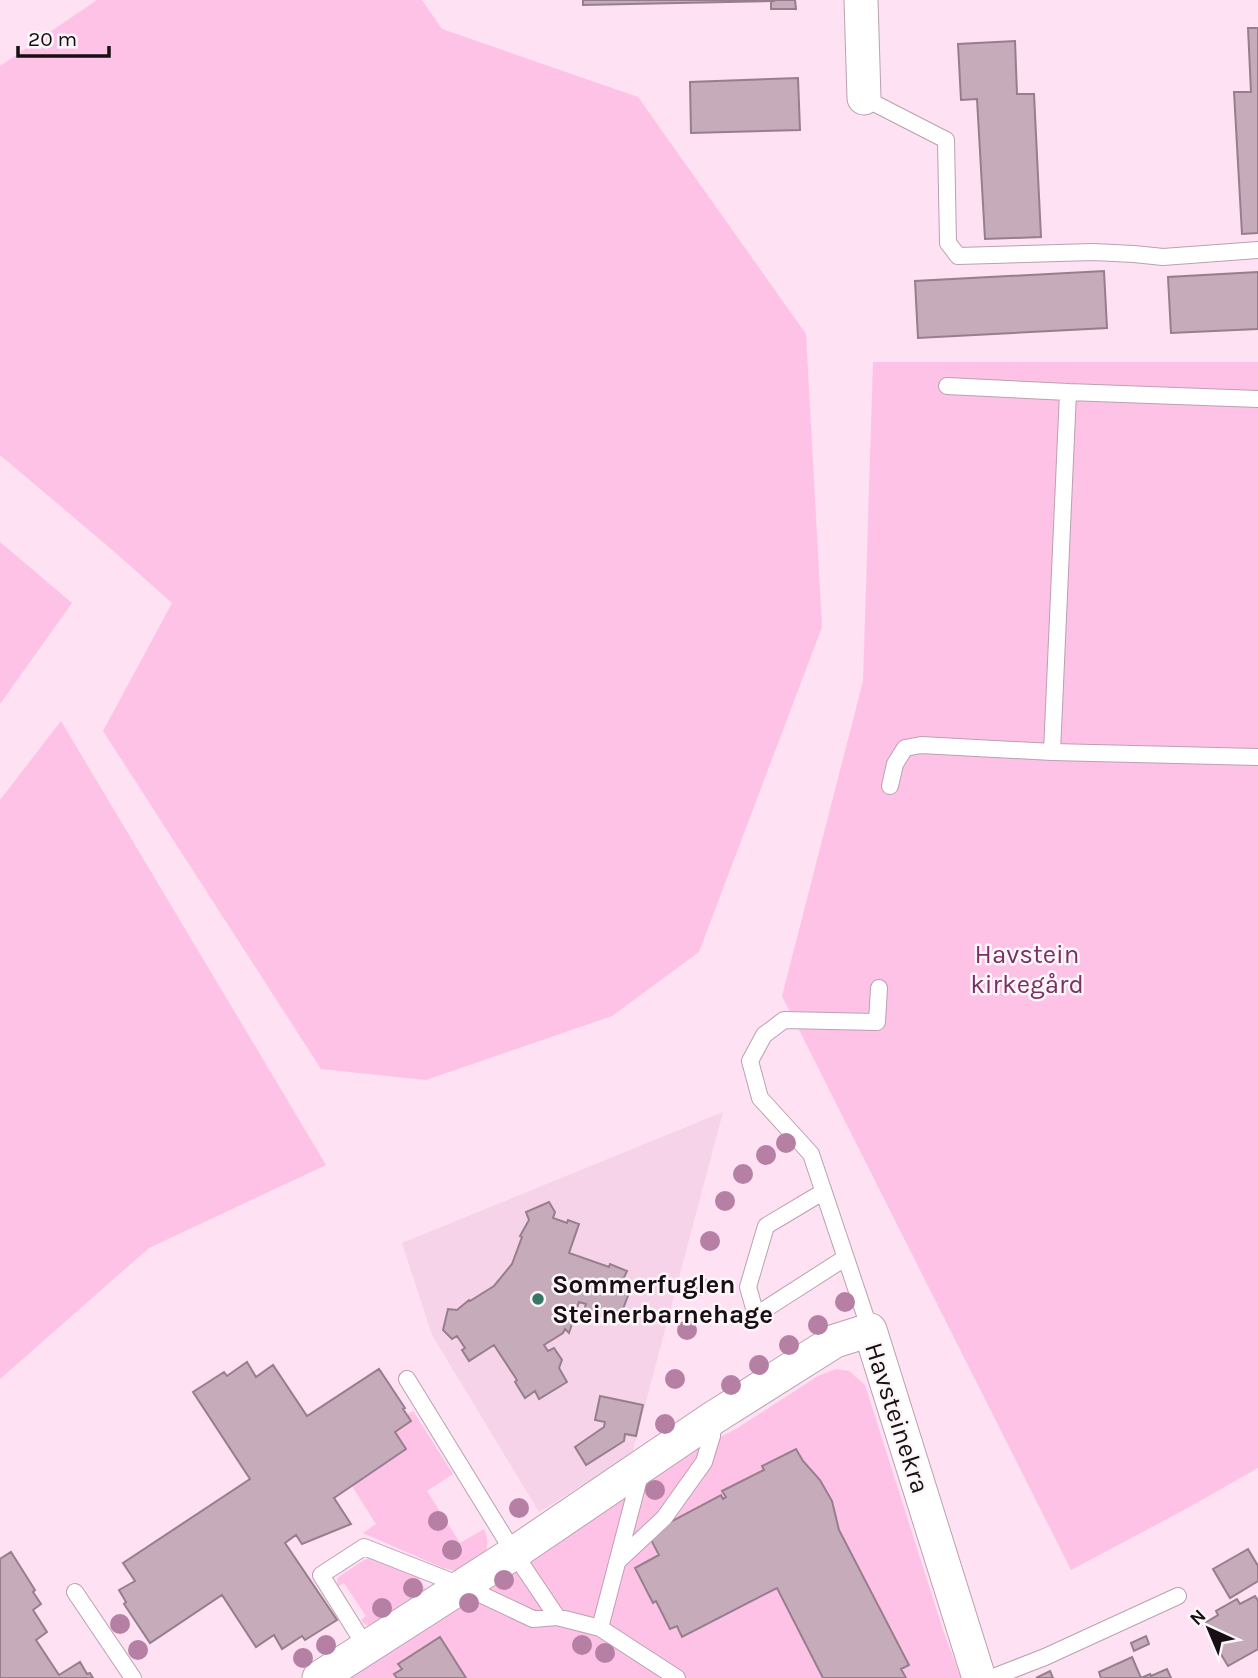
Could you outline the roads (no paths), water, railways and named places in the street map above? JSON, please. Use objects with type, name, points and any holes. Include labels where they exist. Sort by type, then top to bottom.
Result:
[{"type":"street","points":[[862,0],[864,99]]},
{"type":"street","name":"Havsteinekra","points":[[319,1678],[514,1553],[713,1418],[835,1341],[870,1330],[979,1678]]},
{"type":"lane","points":[[864,99],[946,140],[948,243],[958,256],[1093,253],[1163,257],[1258,250]]},
{"type":"lane","points":[[947,386],[1258,399]]},
{"type":"lane","points":[[1052,752],[1068,392]]},
{"type":"lane","points":[[890,786],[895,764],[905,748],[921,746],[1258,757]]},
{"type":"lane","points":[[870,1330],[811,1154],[760,1098],[750,1061],[764,1035],[784,1020],[877,1022],[879,988]]},
{"type":"lane","points":[[823,1192],[766,1226],[748,1287],[756,1315],[845,1258]]},
{"type":"lane","points":[[407,1380],[514,1553],[557,1617]]},
{"type":"lane","points":[[617,1562],[663,1518],[704,1462],[712,1436],[713,1418]]},
{"type":"lane","points":[[600,1628],[643,1465]]},
{"type":"lane","points":[[366,1647],[321,1575],[364,1547],[463,1586],[533,1619],[557,1617],[600,1628],[677,1678]]},
{"type":"lane","points":[[75,1591],[133,1678]]},
{"type":"lane","points":[[991,1678],[1045,1657],[1178,1596]]},
{"type":"place","name":"Sommerfuglen Steinerbarnehage","points":[[538,1299]]},
{"type":"park label","name":"Havstein kirkegård","points":[[1027,969]]}]
